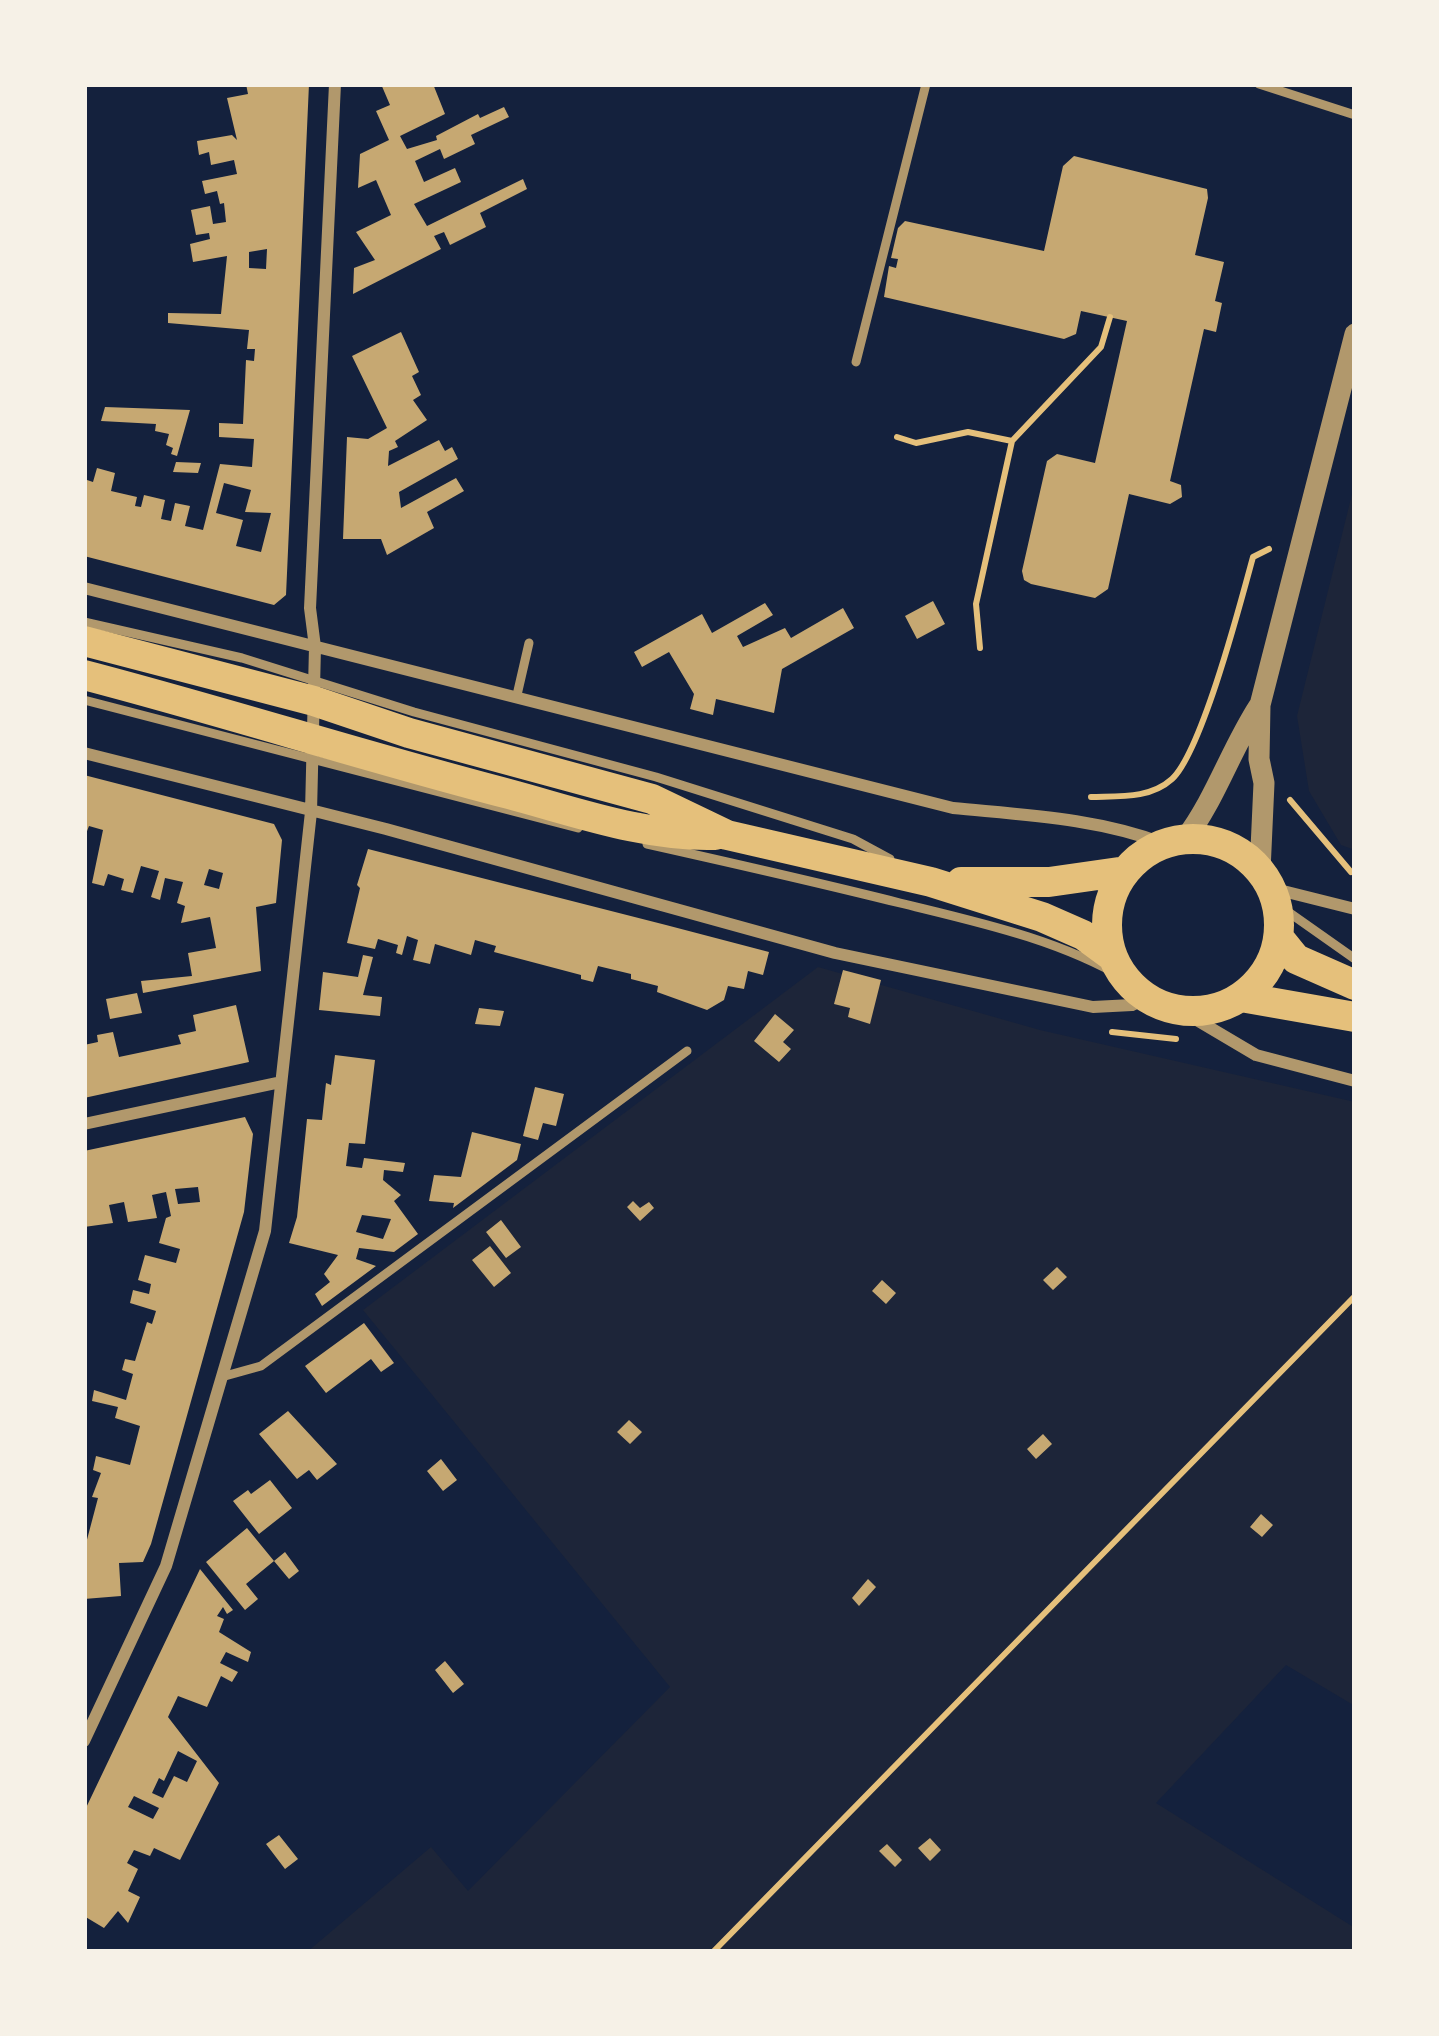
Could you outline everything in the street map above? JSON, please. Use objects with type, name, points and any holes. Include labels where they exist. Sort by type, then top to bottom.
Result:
[{"type":"main road","points":[[84,641],[314,691],[409,733],[652,799],[727,835],[931,883],[1042,917],[1083,934],[1129,978],[1180,1010],[1202,1011],[1240,997],[1269,966],[1279,938]]},
{"type":"main road","points":[[84,675],[313,750],[632,826],[688,836],[727,835]]},
{"type":"main road","points":[[1129,978],[1107,921],[1116,886],[1143,854],[1175,842],[1226,846],[1269,888],[1279,938],[1296,959],[1355,985]]},
{"type":"main road","points":[[931,883],[1048,882],[1126,871]]},
{"type":"main road","points":[[1240,997],[1355,1017]]},
{"type":"street","points":[[84,1741],[166,1566],[265,1231],[311,812],[315,647],[310,608],[335,84]]},
{"type":"street","points":[[1355,334],[1260,706],[1259,759],[1269,888],[1355,909]]},
{"type":"street","points":[[84,588],[952,808],[1062,819],[1175,842],[1201,818],[1236,742],[1260,706]]},
{"type":"street","points":[[84,754],[835,952],[1093,1006],[1132,1005],[1129,978]]},
{"type":"street","points":[[1180,1010],[1256,1055],[1355,1081]]},
{"type":"street","points":[[84,1124],[281,1082]]},
{"type":"lane","points":[[856,362],[926,84]]},
{"type":"lane","points":[[1259,84],[1355,115]]},
{"type":"lane","points":[[84,622],[242,658],[314,691],[854,838],[931,883]]},
{"type":"lane","points":[[517,695],[530,643]]},
{"type":"lane","points":[[84,700],[313,750],[587,830]]},
{"type":"lane","points":[[626,839],[1016,934],[1129,978]]},
{"type":"lane","points":[[1269,888],[1355,959]]},
{"type":"lane","points":[[225,1376],[261,1366],[687,1051]]},
{"type":"path","points":[[980,649],[976,604],[1012,441],[1102,347],[1110,317]]},
{"type":"path","points":[[897,437],[916,443],[968,432],[1012,441]]},
{"type":"path","points":[[1084,798],[1143,795],[1174,778],[1194,740],[1228,646],[1253,557],[1308,525]]},
{"type":"path","points":[[1283,795],[1297,805],[1351,872]]},
{"type":"path","points":[[1103,1029],[1193,1042]]},
{"type":"path","points":[[713,1952],[1355,1296]]},
{"type":"shaded area","points":[[1355,482],[1355,850],[1341,845],[1309,791],[1297,716]]},
{"type":"shaded area","points":[[818,967],[1040,1030],[1355,1102],[1355,1706],[1286,1665],[1156,1803],[1355,1928],[1355,1952],[307,1952],[431,1847],[468,1891],[670,1687],[363,1310]]},
{"type":"building","points":[[246,84],[309,84],[286,595],[274,605],[84,556],[84,479],[93,482],[97,468],[115,473],[111,491],[137,497],[135,506],[141,507],[144,495],[165,500],[161,519],[171,521],[175,503],[190,506],[185,526],[203,530],[220,464],[252,467],[254,439],[219,437],[219,423],[243,424],[246,360],[254,361],[255,349],[247,349],[249,330],[168,323],[168,313],[221,314],[227,256],[193,262],[190,244],[210,239],[209,233],[196,235],[191,210],[210,206],[213,224],[226,222],[217,191],[205,194],[202,181],[237,174],[234,160],[211,165],[209,152],[199,155],[197,141],[232,135],[237,140],[227,98],[248,94]],"holes":[[[267,249],[266,269],[249,268],[249,252]],[[224,483],[251,490],[245,512],[271,513],[261,552],[236,546],[243,520],[216,513]]]},
{"type":"building","points":[[381,84],[433,84],[445,114],[400,136],[407,149],[437,140],[436,136],[478,114],[480,118],[504,107],[509,117],[471,135],[475,144],[444,159],[440,149],[415,161],[424,182],[455,168],[461,182],[414,204],[427,226],[523,179],[527,189],[480,213],[486,227],[450,245],[444,232],[434,236],[441,249],[353,294],[354,268],[375,260],[356,232],[391,215],[376,180],[358,188],[360,154],[389,140],[376,111],[390,105]]},
{"type":"building","points":[[1074,156],[1207,189],[1195,255],[1224,262],[1215,301],[1222,303],[1216,332],[1204,329],[1170,481],[1181,485],[1182,497],[1170,504],[1129,494],[1108,589],[1095,598],[1031,584],[1022,571],[1047,461],[1057,454],[1095,463],[1127,321],[1081,311],[1076,334],[1064,339],[884,297],[889,266],[896,268],[898,259],[891,258],[898,228],[905,221],[1044,251],[1063,166]]},
{"type":"building","points":[[401,332],[419,372],[412,376],[421,395],[413,400],[427,420],[395,441],[398,447],[389,451],[388,466],[439,440],[445,451],[452,447],[458,459],[399,492],[401,508],[456,478],[464,491],[427,512],[434,528],[387,555],[381,539],[343,539],[347,437],[368,439],[387,428],[352,356]]},
{"type":"building","points":[[105,407],[190,410],[177,456],[166,445],[169,434],[155,431],[156,424],[101,421]]},
{"type":"building","points":[[176,462],[201,463],[198,473],[173,472]]},
{"type":"building","points":[[933,601],[945,624],[917,639],[905,616]]},
{"type":"building","points":[[765,603],[773,615],[737,636],[743,647],[785,628],[791,638],[843,608],[854,628],[782,669],[774,713],[716,699],[713,715],[690,709],[694,694],[669,652],[642,667],[634,652],[702,614],[712,633]]},
{"type":"building","points":[[84,775],[274,824],[282,840],[276,903],[256,907],[261,971],[143,993],[141,981],[192,976],[188,953],[216,948],[210,917],[181,923],[185,906],[177,903],[183,882],[165,878],[160,900],[151,897],[159,871],[141,866],[133,893],[121,890],[124,879],[108,874],[104,886],[92,883],[103,830],[89,826],[84,839]],"holes":[[[209,869],[223,873],[219,889],[204,885]]]},
{"type":"building","points":[[368,849],[769,952],[763,975],[748,971],[744,989],[728,986],[724,1000],[707,1010],[657,992],[658,986],[631,979],[631,974],[598,966],[593,982],[494,952],[496,946],[475,940],[471,955],[435,944],[430,964],[413,960],[418,940],[407,936],[402,955],[396,953],[398,945],[378,939],[375,949],[347,943]]},
{"type":"building","points":[[363,955],[373,957],[363,995],[382,997],[380,1016],[319,1010],[323,972],[358,977]]},
{"type":"building","points":[[843,970],[881,980],[870,1024],[848,1017],[850,1008],[834,1004]]},
{"type":"building","points":[[137,993],[142,1013],[110,1019],[106,999]]},
{"type":"building","points":[[236,1005],[249,1062],[84,1098],[84,1045],[98,1042],[97,1035],[113,1032],[119,1057],[181,1044],[178,1035],[196,1031],[193,1015]]},
{"type":"building","points":[[479,1008],[504,1011],[500,1026],[475,1024]]},
{"type":"building","points":[[775,1014],[794,1030],[783,1042],[791,1049],[779,1062],[754,1041]]},
{"type":"building","points":[[335,1055],[375,1060],[365,1144],[349,1143],[346,1166],[362,1168],[364,1158],[405,1163],[403,1172],[384,1170],[383,1180],[401,1195],[394,1201],[418,1234],[394,1252],[359,1248],[356,1259],[376,1266],[322,1306],[315,1294],[330,1282],[324,1274],[338,1255],[289,1243],[297,1217],[307,1119],[322,1120],[326,1083],[331,1085]],"holes":[[[362,1215],[391,1219],[383,1239],[356,1232]]]},
{"type":"building","points":[[535,1087],[564,1094],[556,1126],[543,1123],[538,1140],[523,1136]]},
{"type":"building","points":[[245,1117],[253,1134],[244,1212],[151,1544],[143,1562],[119,1563],[121,1596],[84,1599],[84,1551],[98,1498],[92,1497],[101,1473],[93,1470],[96,1456],[130,1465],[140,1426],[115,1418],[118,1407],[92,1401],[94,1390],[126,1400],[133,1374],[122,1370],[125,1359],[135,1361],[147,1322],[152,1324],[156,1311],[130,1303],[133,1290],[149,1294],[151,1284],[138,1280],[145,1255],[176,1263],[180,1249],[159,1243],[166,1218],[171,1216],[166,1192],[152,1195],[157,1218],[128,1222],[124,1202],[109,1205],[113,1223],[84,1227],[84,1151]],"holes":[[[198,1187],[200,1202],[178,1204],[175,1189]]]},
{"type":"building","points":[[472,1132],[521,1144],[517,1160],[453,1208],[454,1203],[429,1201],[434,1175],[461,1177]]},
{"type":"building","points":[[633,1201],[640,1208],[649,1202],[654,1208],[640,1221],[627,1207]]},
{"type":"building","points":[[501,1220],[521,1247],[506,1258],[486,1232]]},
{"type":"building","points":[[490,1246],[511,1273],[494,1287],[472,1260]]},
{"type":"building","points":[[1057,1267],[1067,1277],[1053,1290],[1043,1280]]},
{"type":"building","points":[[882,1280],[896,1293],[886,1304],[872,1291]]},
{"type":"building","points":[[364,1323],[394,1363],[381,1372],[371,1359],[326,1393],[305,1366]]},
{"type":"building","points":[[288,1411],[337,1464],[317,1480],[309,1470],[297,1479],[259,1434]]},
{"type":"building","points":[[629,1420],[642,1432],[630,1444],[617,1432]]},
{"type":"building","points":[[1043,1434],[1052,1444],[1036,1459],[1027,1449]]},
{"type":"building","points":[[441,1459],[457,1480],[443,1491],[427,1471]]},
{"type":"building","points":[[270,1480],[292,1508],[259,1534],[233,1501]]},
{"type":"building","points":[[1261,1514],[1273,1525],[1262,1537],[1250,1527]]},
{"type":"building","points":[[247,1528],[274,1561],[246,1584],[258,1599],[245,1610],[206,1562]]},
{"type":"building","points":[[285,1552],[299,1571],[289,1579],[274,1561]]},
{"type":"building","points":[[200,1569],[233,1610],[227,1614],[223,1607],[217,1616],[224,1619],[219,1632],[251,1652],[248,1662],[226,1652],[220,1663],[238,1672],[232,1682],[221,1676],[207,1707],[178,1696],[168,1717],[219,1783],[180,1860],[154,1848],[150,1856],[134,1850],[127,1863],[138,1869],[128,1891],[140,1897],[128,1923],[118,1911],[104,1928],[84,1916],[84,1812]],"holes":[[[178,1751],[197,1761],[187,1782],[174,1776],[163,1798],[152,1793],[159,1778],[164,1781]],[[134,1796],[159,1808],[153,1819],[128,1807]]]},
{"type":"building","points":[[868,1579],[876,1587],[859,1606],[852,1598]]},
{"type":"building","points":[[445,1661],[464,1684],[453,1693],[435,1670]]},
{"type":"building","points":[[279,1835],[298,1859],[285,1869],[266,1844]]},
{"type":"building","points":[[930,1838],[941,1850],[930,1861],[918,1848]]},
{"type":"building","points":[[887,1844],[902,1860],[895,1867],[879,1851]]}]
